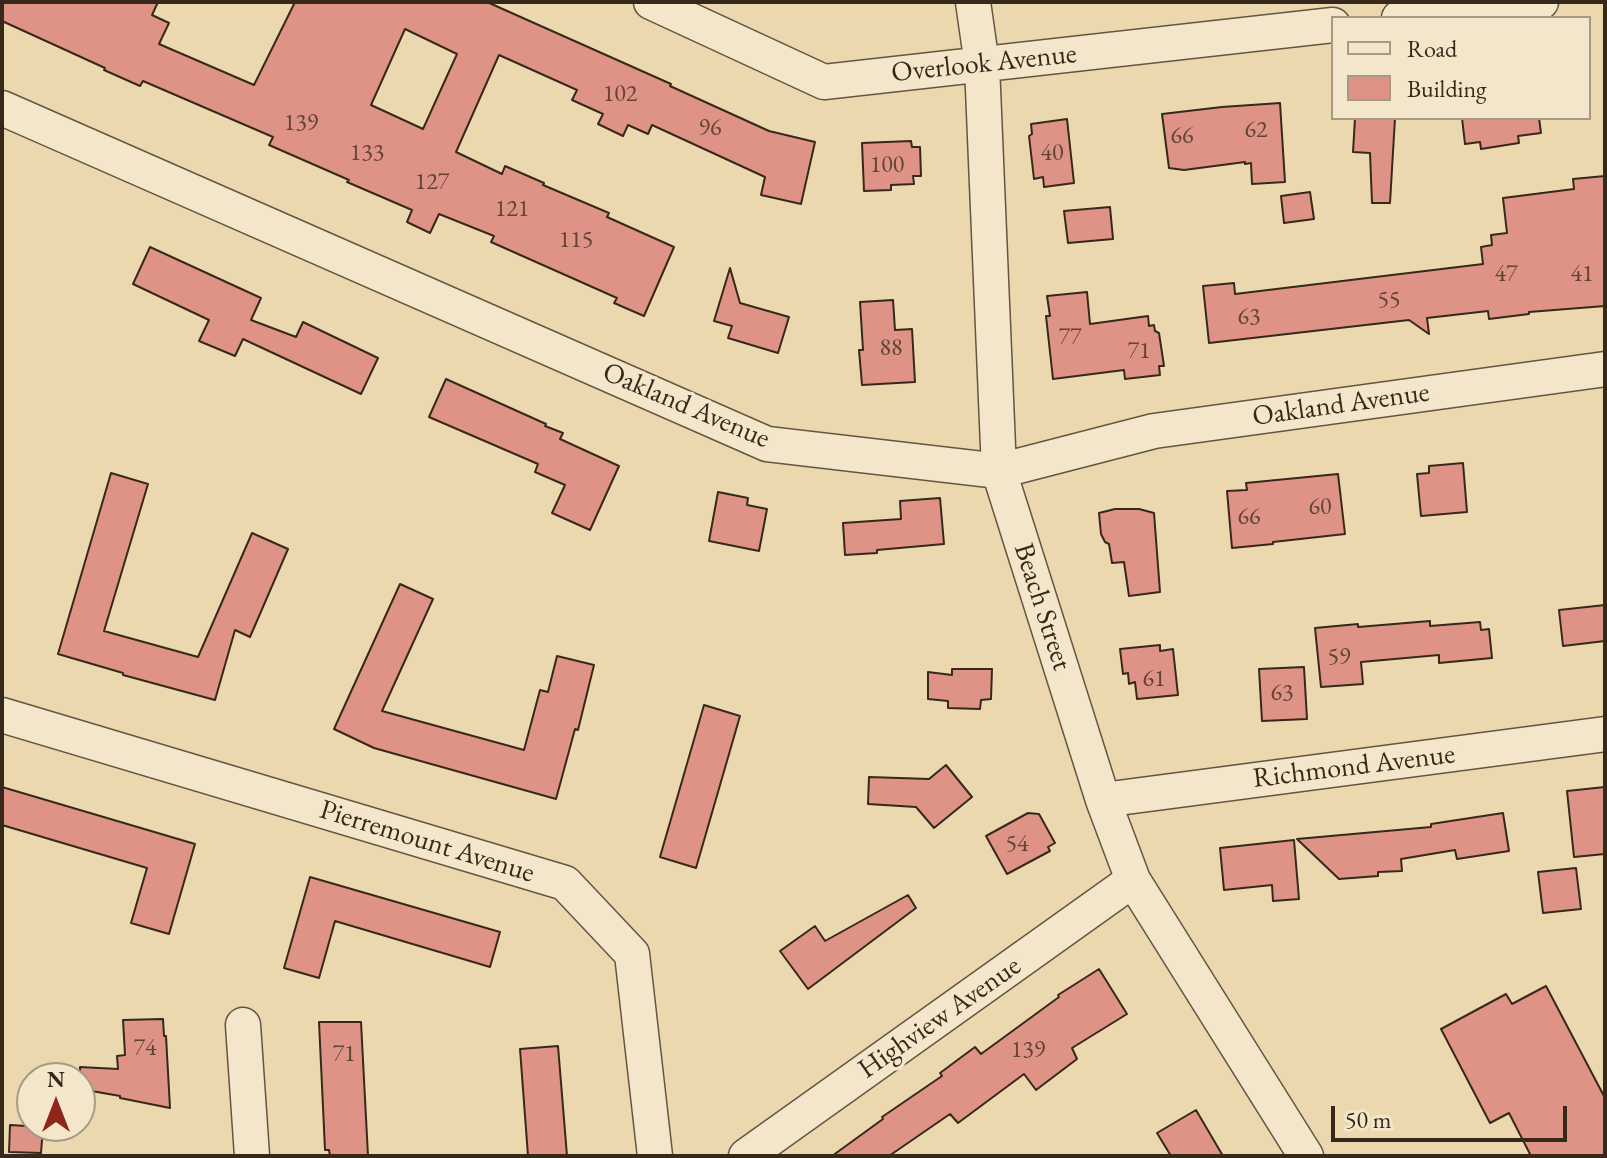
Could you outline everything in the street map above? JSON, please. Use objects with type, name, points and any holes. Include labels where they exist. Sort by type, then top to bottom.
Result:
[{"type":"street","name":"Overlook Avenue","points":[[651,2],[824,82],[1331,25]]},
{"type":"street","name":"Beach Street","points":[[973,2],[982,65],[999,471],[1103,800],[1133,880],[1306,1156]]},
{"type":"street","points":[[1417,16],[1541,2]]},
{"type":"street","name":"Oakland Avenue","points":[[2,108],[767,444],[999,471],[1154,431],[1605,369]]},
{"type":"street","name":"Pierremount Avenue","points":[[2,715],[565,883],[632,954],[655,1156]]},
{"type":"street","name":"Richmond Avenue","points":[[1103,800],[1605,734]]},
{"type":"street","name":"Highview Avenue","points":[[746,1156],[1133,880]]},
{"type":"street","points":[[243,1025],[252,1156]]},
{"type":"building","points":[[2,2],[158,2],[152,15],[169,23],[159,44],[254,85],[295,2],[487,2],[769,131],[815,142],[801,204],[761,195],[765,177],[652,125],[648,134],[628,125],[623,136],[598,124],[603,114],[572,100],[577,90],[499,55],[456,152],[502,174],[505,166],[609,213],[607,217],[674,247],[644,316],[614,303],[617,298],[491,242],[494,236],[439,214],[430,233],[407,222],[412,210],[269,145],[273,137],[143,81],[140,86],[2,21]],"holes":[[[405,29],[457,54],[423,129],[371,105]]]},
{"type":"building","points":[[1280,103],[1285,182],[1252,184],[1251,163],[1245,162],[1184,170],[1169,168],[1162,114]]},
{"type":"building","points":[[1067,119],[1074,183],[1044,187],[1043,177],[1034,179],[1029,136],[1032,134],[1031,124]]},
{"type":"building","points":[[1355,120],[1395,120],[1390,203],[1372,203],[1370,153],[1353,152]]},
{"type":"building","points":[[1462,120],[1539,120],[1541,133],[1518,136],[1519,143],[1481,149],[1480,142],[1465,144]]},
{"type":"building","points":[[911,141],[912,147],[920,147],[921,176],[913,176],[914,184],[891,185],[891,190],[864,191],[862,143]]},
{"type":"building","points":[[1605,176],[1605,306],[1529,312],[1489,319],[1488,311],[1427,318],[1429,334],[1409,320],[1209,343],[1203,286],[1234,283],[1235,294],[1483,264],[1481,247],[1492,245],[1491,235],[1507,233],[1503,198],[1574,189],[1573,179]]},
{"type":"building","points":[[1310,192],[1314,219],[1284,223],[1281,196]]},
{"type":"building","points":[[1110,207],[1113,239],[1068,243],[1064,211]]},
{"type":"building","points":[[150,247],[261,298],[251,320],[296,337],[303,322],[378,358],[361,394],[243,339],[235,356],[199,341],[209,320],[133,284]]},
{"type":"building","points":[[730,268],[740,303],[789,317],[778,353],[728,338],[732,326],[714,321]]},
{"type":"building","points":[[1087,292],[1090,324],[1148,316],[1149,326],[1154,325],[1159,333],[1164,366],[1159,366],[1160,375],[1125,379],[1124,370],[1053,379],[1046,316],[1050,316],[1047,296]]},
{"type":"building","points":[[893,300],[895,330],[912,329],[915,382],[862,385],[860,302]]},
{"type":"building","points":[[446,379],[546,424],[563,433],[560,439],[619,466],[590,530],[552,513],[565,485],[535,472],[538,464],[429,417]]},
{"type":"building","points":[[1463,463],[1467,512],[1421,516],[1417,474],[1429,473],[1429,466]]},
{"type":"building","points":[[111,473],[148,484],[104,631],[198,657],[252,533],[288,549],[250,637],[235,630],[215,700],[58,654]]},
{"type":"building","points":[[1338,474],[1345,534],[1232,548],[1227,491],[1247,490],[1246,483]]},
{"type":"building","points":[[718,492],[748,498],[747,505],[767,509],[759,551],[709,541]]},
{"type":"building","points":[[940,498],[944,544],[845,555],[843,523],[901,519],[900,501]]},
{"type":"building","points":[[1139,509],[1154,513],[1160,592],[1129,596],[1124,562],[1112,563],[1109,544],[1101,534],[1099,513]]},
{"type":"building","points":[[400,584],[433,599],[382,711],[524,750],[540,690],[548,692],[557,656],[594,665],[556,799],[374,748],[334,729]]},
{"type":"building","points":[[1605,605],[1605,641],[1563,646],[1559,610]]},
{"type":"building","points":[[1430,621],[1430,626],[1480,622],[1481,630],[1489,629],[1492,658],[1439,663],[1439,655],[1361,662],[1363,684],[1321,687],[1315,628]]},
{"type":"building","points":[[1160,645],[1160,651],[1173,649],[1178,695],[1137,699],[1135,682],[1129,684],[1128,673],[1123,674],[1120,649]]},
{"type":"building","points":[[1304,667],[1307,719],[1262,721],[1259,669]]},
{"type":"building","points":[[952,669],[992,669],[991,699],[981,700],[980,709],[948,708],[948,701],[928,699],[928,672],[952,675]]},
{"type":"building","points":[[704,705],[740,716],[696,868],[660,857]]},
{"type":"building","points":[[946,765],[972,797],[934,828],[916,807],[868,804],[869,777],[929,779]]},
{"type":"building","points":[[2,787],[195,844],[169,934],[131,923],[147,868],[2,825]]},
{"type":"building","points":[[1605,787],[1605,854],[1574,857],[1567,791]]},
{"type":"building","points":[[1028,813],[1039,814],[1055,843],[1048,847],[1050,851],[1007,874],[986,836]]},
{"type":"building","points":[[1503,813],[1509,851],[1457,859],[1455,850],[1401,859],[1402,871],[1378,872],[1378,876],[1339,879],[1297,839],[1431,827],[1431,824]]},
{"type":"building","points":[[1294,840],[1299,899],[1273,901],[1272,885],[1224,890],[1220,848]]},
{"type":"building","points":[[1576,868],[1581,909],[1543,913],[1538,872]]},
{"type":"building","points":[[310,877],[500,932],[490,967],[335,921],[319,978],[284,968]]},
{"type":"building","points":[[908,895],[916,908],[808,989],[780,951],[815,926],[825,941]]},
{"type":"building","points":[[1099,969],[1127,1014],[1072,1048],[1077,1059],[1036,1090],[1024,1074],[958,1123],[950,1114],[889,1156],[832,1156],[942,1076],[940,1073],[975,1047],[981,1054],[1058,995]]},
{"type":"building","points":[[1546,986],[1605,1098],[1605,1156],[1531,1156],[1509,1113],[1490,1123],[1441,1029],[1506,994],[1512,1004]]},
{"type":"building","points":[[163,1019],[170,1108],[96,1092],[96,1068],[118,1069],[117,1056],[125,1055],[123,1020]]},
{"type":"building","points":[[319,1022],[361,1022],[368,1156],[330,1156],[329,1150],[325,1150]]},
{"type":"building","points":[[558,1046],[567,1156],[528,1156],[520,1049]]},
{"type":"building","points":[[1196,1110],[1223,1156],[1171,1156],[1157,1133]]},
{"type":"building","points":[[10,1125],[16,1125],[16,1142],[42,1142],[41,1153],[9,1152]]}]
